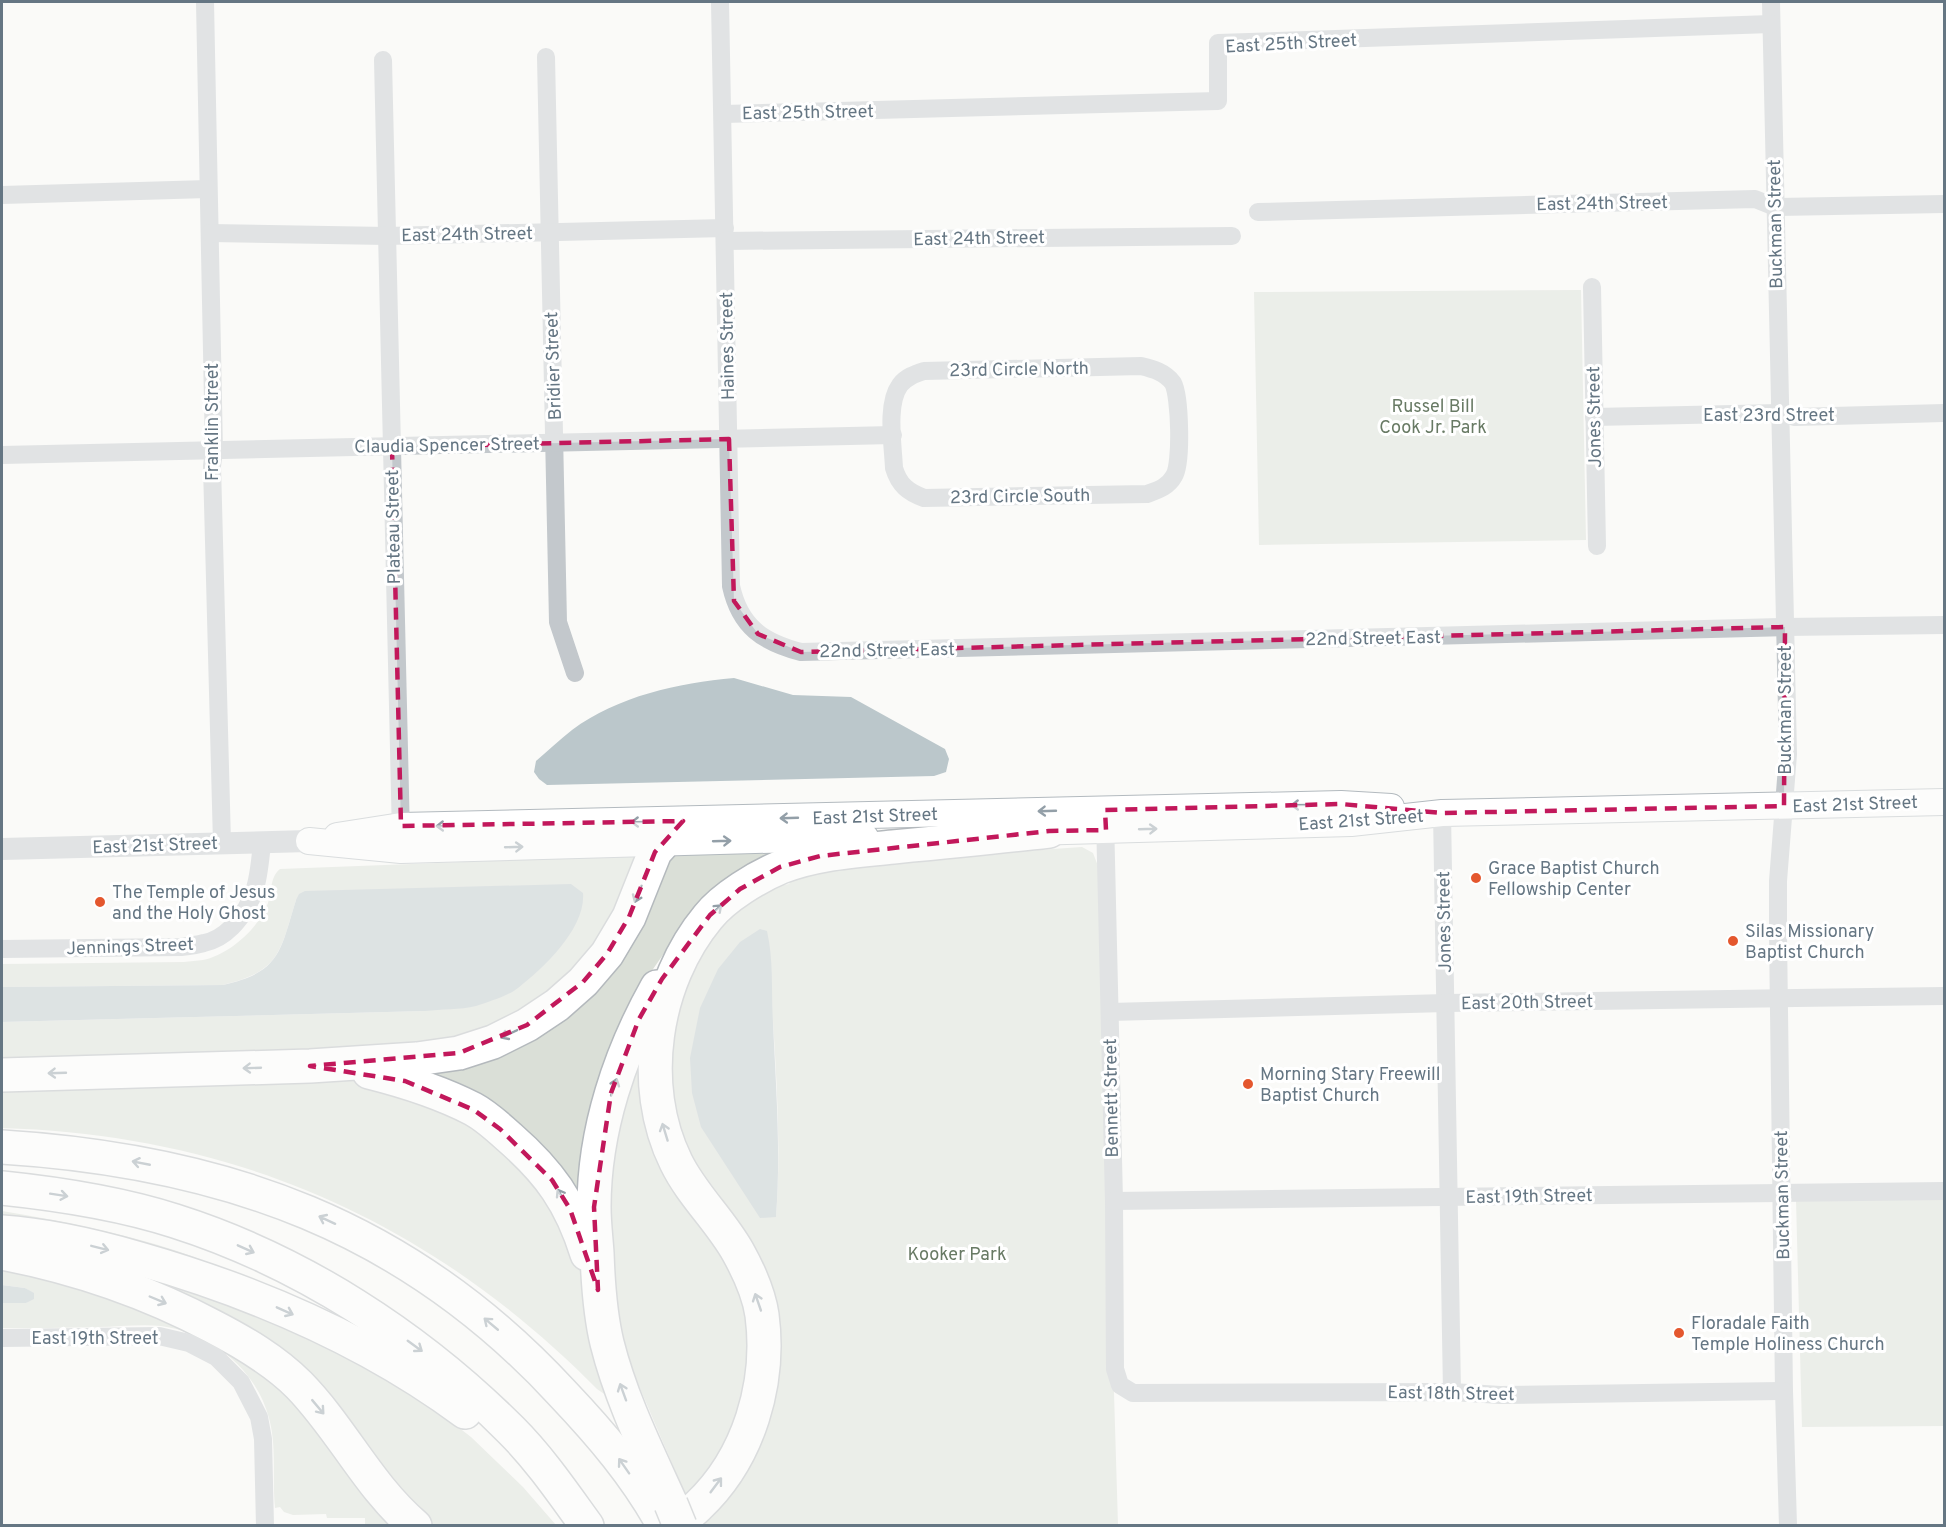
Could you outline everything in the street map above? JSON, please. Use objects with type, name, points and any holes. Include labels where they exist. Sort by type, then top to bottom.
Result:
[{"type":"highway","points":[[669,1519],[623,1395],[607,1342],[598,1290],[594,1207],[597,1169],[611,1093],[639,1019],[662,979],[710,915],[741,889],[780,867],[820,856],[1048,831]]},
{"type":"highway","points":[[2,1075],[310,1066],[417,1059],[459,1053],[494,1042],[527,1025],[557,1005],[583,982],[607,954],[629,917],[655,852],[664,842]]},
{"type":"highway","points":[[669,1519],[699,1506],[714,1489],[748,1432],[759,1394],[764,1356],[762,1313],[749,1276],[726,1234],[693,1190],[676,1162],[663,1129],[654,1058],[671,983],[687,947]]},
{"type":"highway","points":[[310,1066],[366,1072],[405,1081],[474,1110],[500,1129],[552,1180],[583,1241],[598,1290]]},
{"type":"highway","points":[[2,1147],[126,1160],[224,1182],[309,1212],[396,1256],[425,1273],[470,1307],[541,1370],[604,1438],[669,1519]]},
{"type":"highway","points":[[2,1188],[86,1200],[172,1220],[232,1242],[313,1282],[369,1315],[419,1349],[466,1388],[512,1431],[550,1475],[586,1526]]},
{"type":"highway","points":[[2,1232],[76,1242],[172,1269],[258,1300],[361,1346],[414,1377],[482,1425],[521,1457],[586,1526]]},
{"type":"highway","points":[[2,1253],[68,1269],[136,1291],[180,1309],[253,1349],[298,1384],[333,1426],[387,1499],[415,1526]]},
{"type":"main road","name":"East 21st Street","points":[[309,841],[698,821],[1105,820],[1341,804],[1442,813],[1944,802]]},
{"type":"main road","name":"East 21st Street","points":[[401,838],[664,842],[1048,831],[1105,820]]},
{"type":"street","name":"Franklin Street","points":[[205,2],[214,451],[212,466],[222,843]]},
{"type":"street","name":"Haines Street","points":[[720,2],[731,586],[734,601],[744,618],[758,634],[776,645],[801,652]]},
{"type":"street","name":"Buckman Street","points":[[1771,2],[1788,754],[1778,881],[1784,1391],[1788,1526]]},
{"type":"street","name":"East 25th Street","points":[[723,114],[1218,101],[1218,43],[1771,24]]},
{"type":"street","name":"Bridier Street","points":[[546,57],[556,443],[558,622],[575,673]]},
{"type":"street","name":"Plateau Street","points":[[383,60],[401,838]]},
{"type":"street","points":[[2,195],[208,189]]},
{"type":"street","name":"East 24th Street","points":[[1258,212],[1755,199],[1774,207],[1944,204]]},
{"type":"street","name":"East 24th Street","points":[[210,233],[387,236],[549,232],[725,235],[1232,236]]},
{"type":"street","name":"Jones Street","points":[[1592,287],[1597,546]]},
{"type":"street","name":"23rd Circle North","points":[[893,435],[892,405],[895,393],[901,383],[910,376],[924,371],[1140,366],[1165,374],[1174,385],[1177,397],[1179,463]]},
{"type":"street","name":"East 23rd Street","points":[[1593,417],[1780,413],[1795,417],[1944,413]]},
{"type":"street","name":"Claudia Spencer Street","points":[[2,455],[893,435]]},
{"type":"street","name":"23rd Circle South","points":[[893,435],[894,468],[897,478],[913,494],[924,498],[1147,494],[1169,483],[1176,475],[1179,463]]},
{"type":"street","name":"22nd Street East","points":[[801,652],[1944,625]]},
{"type":"street","name":"Jones Street","points":[[1442,813],[1452,1392]]},
{"type":"street","name":"Bennett Street","points":[[1105,820],[1114,1201],[1115,1370],[1120,1385]]},
{"type":"street","points":[[664,842],[698,821]]},
{"type":"street","name":"East 21st Street","points":[[2,849],[309,841]]},
{"type":"street","name":"Jennings Street","points":[[2,949],[181,947],[206,943],[225,933],[242,916],[253,898],[258,880],[262,842]]},
{"type":"street","name":"East 20th Street","points":[[1110,1012],[1446,1003],[1944,996]]},
{"type":"street","name":"East 19th Street","points":[[1114,1201],[1944,1191]]},
{"type":"street","name":"East 19th Street","points":[[2,1338],[159,1336],[189,1343],[216,1357],[241,1382],[259,1417],[263,1439],[265,1526]]},
{"type":"street","name":"East 18th Street","points":[[1120,1385],[1133,1394],[1452,1392],[1512,1395],[1784,1391]]},
{"type":"highlighted area","points":[[729,439],[734,601],[758,634],[801,652],[1785,627],[1784,806],[1442,813],[1341,804],[1105,810],[1106,830],[1049,831],[820,856],[780,867],[740,889],[710,915],[662,979],[639,1019],[611,1093],[594,1207],[598,1290],[570,1209],[552,1180],[500,1129],[474,1110],[405,1081],[310,1066],[459,1053],[527,1025],[583,982],[607,954],[629,917],[655,852],[683,821],[401,826],[392,447]]},
{"type":"green space","name":"Russel Bill Cook Jr. Park","points":[[1581,290],[1586,540],[1259,545],[1254,292]]},
{"type":"green space","name":"Kooker Park","points":[[1082,847],[1093,853],[1098,866],[1118,1525],[699,1526],[769,1360],[674,1132],[666,1022],[714,924],[779,884],[789,884],[841,863]],"holes":[[[773,1021],[778,1144],[776,1217]]]},
{"type":"green space","points":[[770,852],[768,857],[674,939],[651,972],[584,1198],[420,1075],[523,1036],[668,854]]},
{"type":"green space","points":[[644,855],[616,923],[557,994],[452,1045],[2,1058],[2,1022],[425,1011],[296,900],[286,933],[275,956],[257,973],[223,985],[2,987],[2,964],[184,962],[213,957],[242,939],[258,922],[268,903],[274,876],[280,869]]},
{"type":"green space","points":[[645,1041],[722,1241],[751,1326],[746,1405],[713,1470],[685,1494],[619,1339],[601,1183]]},
{"type":"green space","points":[[361,1078],[405,1087],[521,1157],[580,1255],[610,1398],[597,1389],[534,1330],[467,1279],[398,1235],[326,1198],[250,1170],[171,1148],[88,1134],[2,1128],[2,1086]]},
{"type":"green space","points":[[1944,1199],[1944,1426],[1802,1427],[1796,1200]]},
{"type":"green space","points":[[2,1211],[90,1228],[155,1244],[271,1289],[2,1222]]},
{"type":"green space","points":[[2,1267],[131,1299],[286,1383],[403,1525],[365,1525],[365,1518],[327,1518],[326,1514],[293,1515],[284,1512],[280,1507],[275,1508],[273,1440],[269,1418],[254,1384],[229,1356],[197,1336],[161,1326],[2,1328],[2,1303],[26,1303],[34,1294],[25,1288],[2,1285]]},
{"type":"green space","points":[[123,1267],[321,1337],[445,1417],[471,1437],[523,1487],[556,1525],[431,1525],[341,1420]]},
{"type":"shaded area","points":[[734,678],[793,695],[851,697],[945,749],[949,759],[946,772],[934,776],[547,785],[534,772],[536,761],[572,730],[609,708],[649,693],[692,683]]},
{"type":"shaded area","points":[[571,884],[583,893],[582,906],[578,920],[561,946],[540,970],[514,991],[476,1006],[425,1011],[2,1022],[2,987],[223,985],[242,980],[257,973],[275,957],[286,933],[296,900],[299,894],[305,891]]},
{"type":"shaded area","points":[[760,929],[767,931],[771,954],[778,1168],[776,1217],[760,1218],[701,1127],[692,1093],[690,1058],[700,1008],[718,969],[740,942]]},
{"type":"shaded area","points":[[2,1285],[25,1288],[34,1293],[34,1299],[26,1303],[2,1303]]},
{"type":"place","name":"Grace Baptist Church Fellowship Center","points":[[1476,878]]},
{"type":"place","name":"The Temple of Jesus and the Holy Ghost","points":[[100,902]]},
{"type":"place","name":"Silas Missionary Baptist Church","points":[[1733,941]]},
{"type":"place","name":"Morning Stary Freewill Baptist Church","points":[[1248,1084]]},
{"type":"place","name":"Floradale Faith Temple Holiness Church","points":[[1679,1333]]}]
